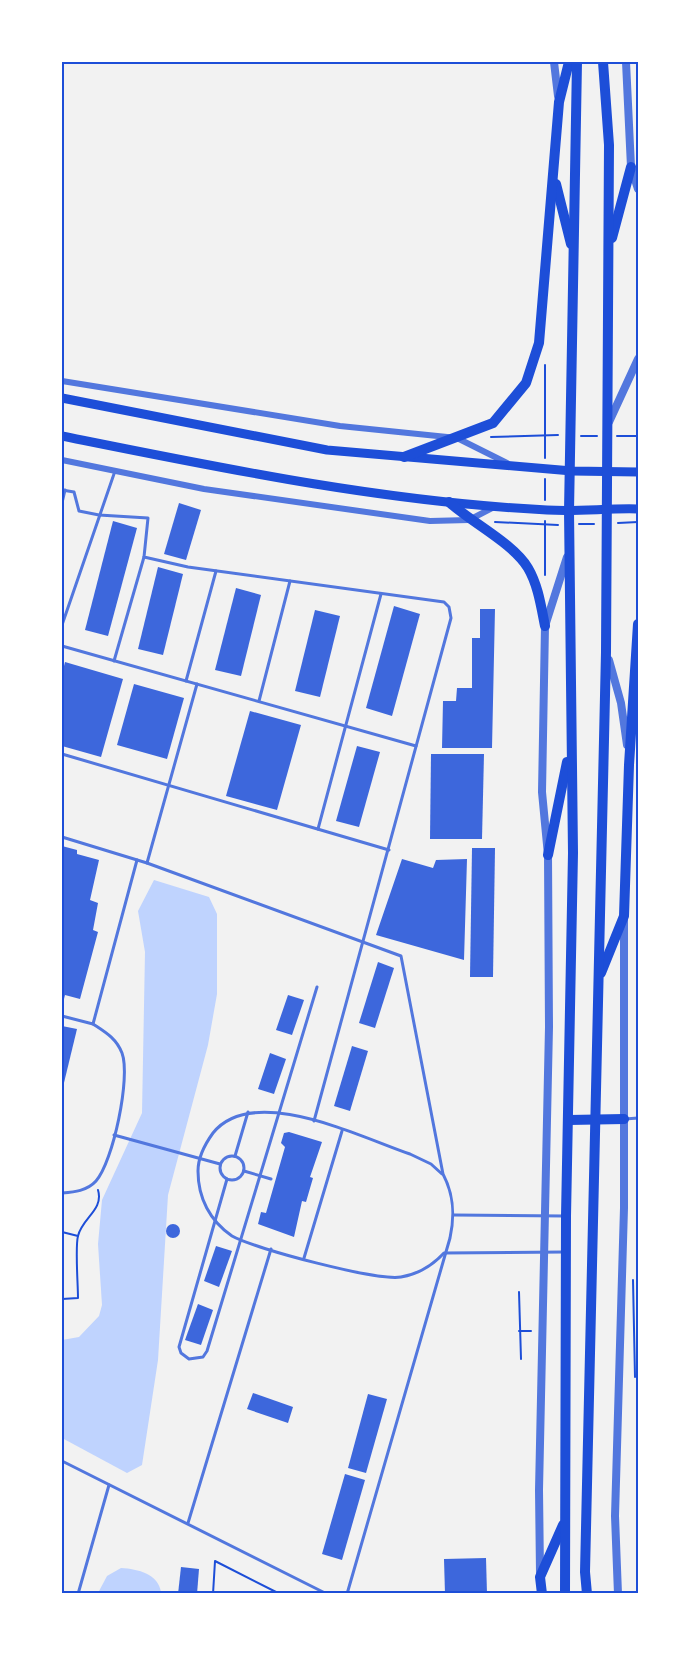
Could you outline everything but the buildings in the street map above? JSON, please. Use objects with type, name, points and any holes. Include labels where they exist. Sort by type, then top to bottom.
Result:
[{"type":"main road","points":[[405,457],[493,423],[526,383],[539,343],[559,102],[569,62]]},
{"type":"main road","points":[[565,1593],[566,1216],[572,741],[569,511],[572,471],[577,62]]},
{"type":"main road","points":[[587,1593],[585,1572],[606,652],[609,145],[603,62]]},
{"type":"main road","points":[[608,253],[631,167]]},
{"type":"main road","points":[[554,175],[574,259]]},
{"type":"main road","points":[[62,398],[327,450],[572,471],[639,472]]},
{"type":"main road","points":[[62,436],[219,468],[449,502],[569,511],[607,508],[639,509]]},
{"type":"main road","points":[[449,502],[468,520],[513,551],[528,567],[538,592],[545,626]]},
{"type":"main road","points":[[599,979],[624,916],[629,765],[639,624]]},
{"type":"main road","points":[[548,855],[572,741]]},
{"type":"main road","points":[[569,1120],[624,1119]]},
{"type":"main road","points":[[542,1593],[540,1577],[566,1519]]},
{"type":"street","points":[[554,62],[559,102]]},
{"type":"street","points":[[626,62],[631,167],[639,189]]},
{"type":"street","points":[[606,432],[639,359]]},
{"type":"street","points":[[62,381],[340,426],[457,438],[512,466]]},
{"type":"street","points":[[62,460],[204,489],[430,520],[468,520],[496,506]]},
{"type":"street","points":[[540,1577],[538,1490],[549,1027],[548,855],[542,792],[545,626],[570,549]]},
{"type":"street","points":[[606,652],[621,703],[629,765]]},
{"type":"street","points":[[618,1593],[615,1516],[624,1119],[624,916]]},
{"type":"lane","points":[[62,625],[115,471]]},
{"type":"lane","points":[[62,503],[63,490],[74,492],[79,511],[99,515],[148,518],[144,557],[114,661]]},
{"type":"lane","points":[[144,557],[216,571],[444,602],[451,613],[364,943],[314,1121]]},
{"type":"lane","points":[[186,681],[216,571]]},
{"type":"lane","points":[[259,701],[290,581]]},
{"type":"lane","points":[[318,829],[381,594]]},
{"type":"lane","points":[[62,646],[416,746]]},
{"type":"lane","points":[[147,863],[197,684]]},
{"type":"lane","points":[[62,754],[389,850]]},
{"type":"lane","points":[[62,837],[147,863],[401,956],[443,1174],[452,1195],[453,1215],[347,1593]]},
{"type":"lane","points":[[93,1024],[137,861]]},
{"type":"lane","points":[[227,1179],[179,1347],[181,1353],[189,1359],[203,1358],[207,1351],[317,987]]},
{"type":"lane","points":[[62,1016],[93,1024],[110,1035],[118,1045],[125,1065],[124,1097],[106,1162],[95,1181],[77,1191],[62,1193]]},
{"type":"lane","points":[[443,1174],[422,1159],[314,1121],[279,1112],[248,1112],[227,1120],[217,1128],[198,1159],[201,1195],[215,1223],[241,1240],[370,1277],[392,1278],[420,1272],[444,1253],[566,1252]]},
{"type":"lane","points":[[235,1156],[248,1112]]},
{"type":"lane","points":[[624,1119],[639,1118]]},
{"type":"lane","points":[[304,1258],[342,1131]]},
{"type":"lane","points":[[114,1135],[220,1164]]},
{"type":"lane","points":[[235,1156],[243,1162],[244,1171],[237,1179],[227,1179],[220,1172],[220,1164],[225,1158],[235,1156]]},
{"type":"lane","points":[[244,1171],[271,1179]]},
{"type":"lane","points":[[453,1215],[566,1216]]},
{"type":"lane","points":[[188,1523],[271,1249]]},
{"type":"lane","points":[[62,1461],[327,1593]]},
{"type":"lane","points":[[78,1593],[109,1485]]},
{"type":"path","points":[[490,437],[606,432],[639,436]]},
{"type":"path","points":[[490,521],[569,525],[639,522]]},
{"type":"path","points":[[62,1299],[78,1298],[78,1236],[96,1209],[100,1196],[95,1181]]},
{"type":"path","points":[[62,1232],[78,1236]]},
{"type":"path","points":[[633,1280],[635,1377]]},
{"type":"path","points":[[519,1292],[521,1359]]},
{"type":"path","points":[[213,1593],[215,1561],[280,1593]]},
{"type":"water","points":[[154,880],[209,897],[217,914],[217,994],[208,1045],[168,1195],[158,1360],[142,1465],[127,1473],[62,1438],[62,1340],[79,1337],[99,1316],[102,1305],[98,1244],[102,1200],[142,1113],[145,952],[138,911]]},
{"type":"water","points":[[121,1568],[141,1571],[152,1577],[161,1593],[98,1593],[107,1576]]}]
